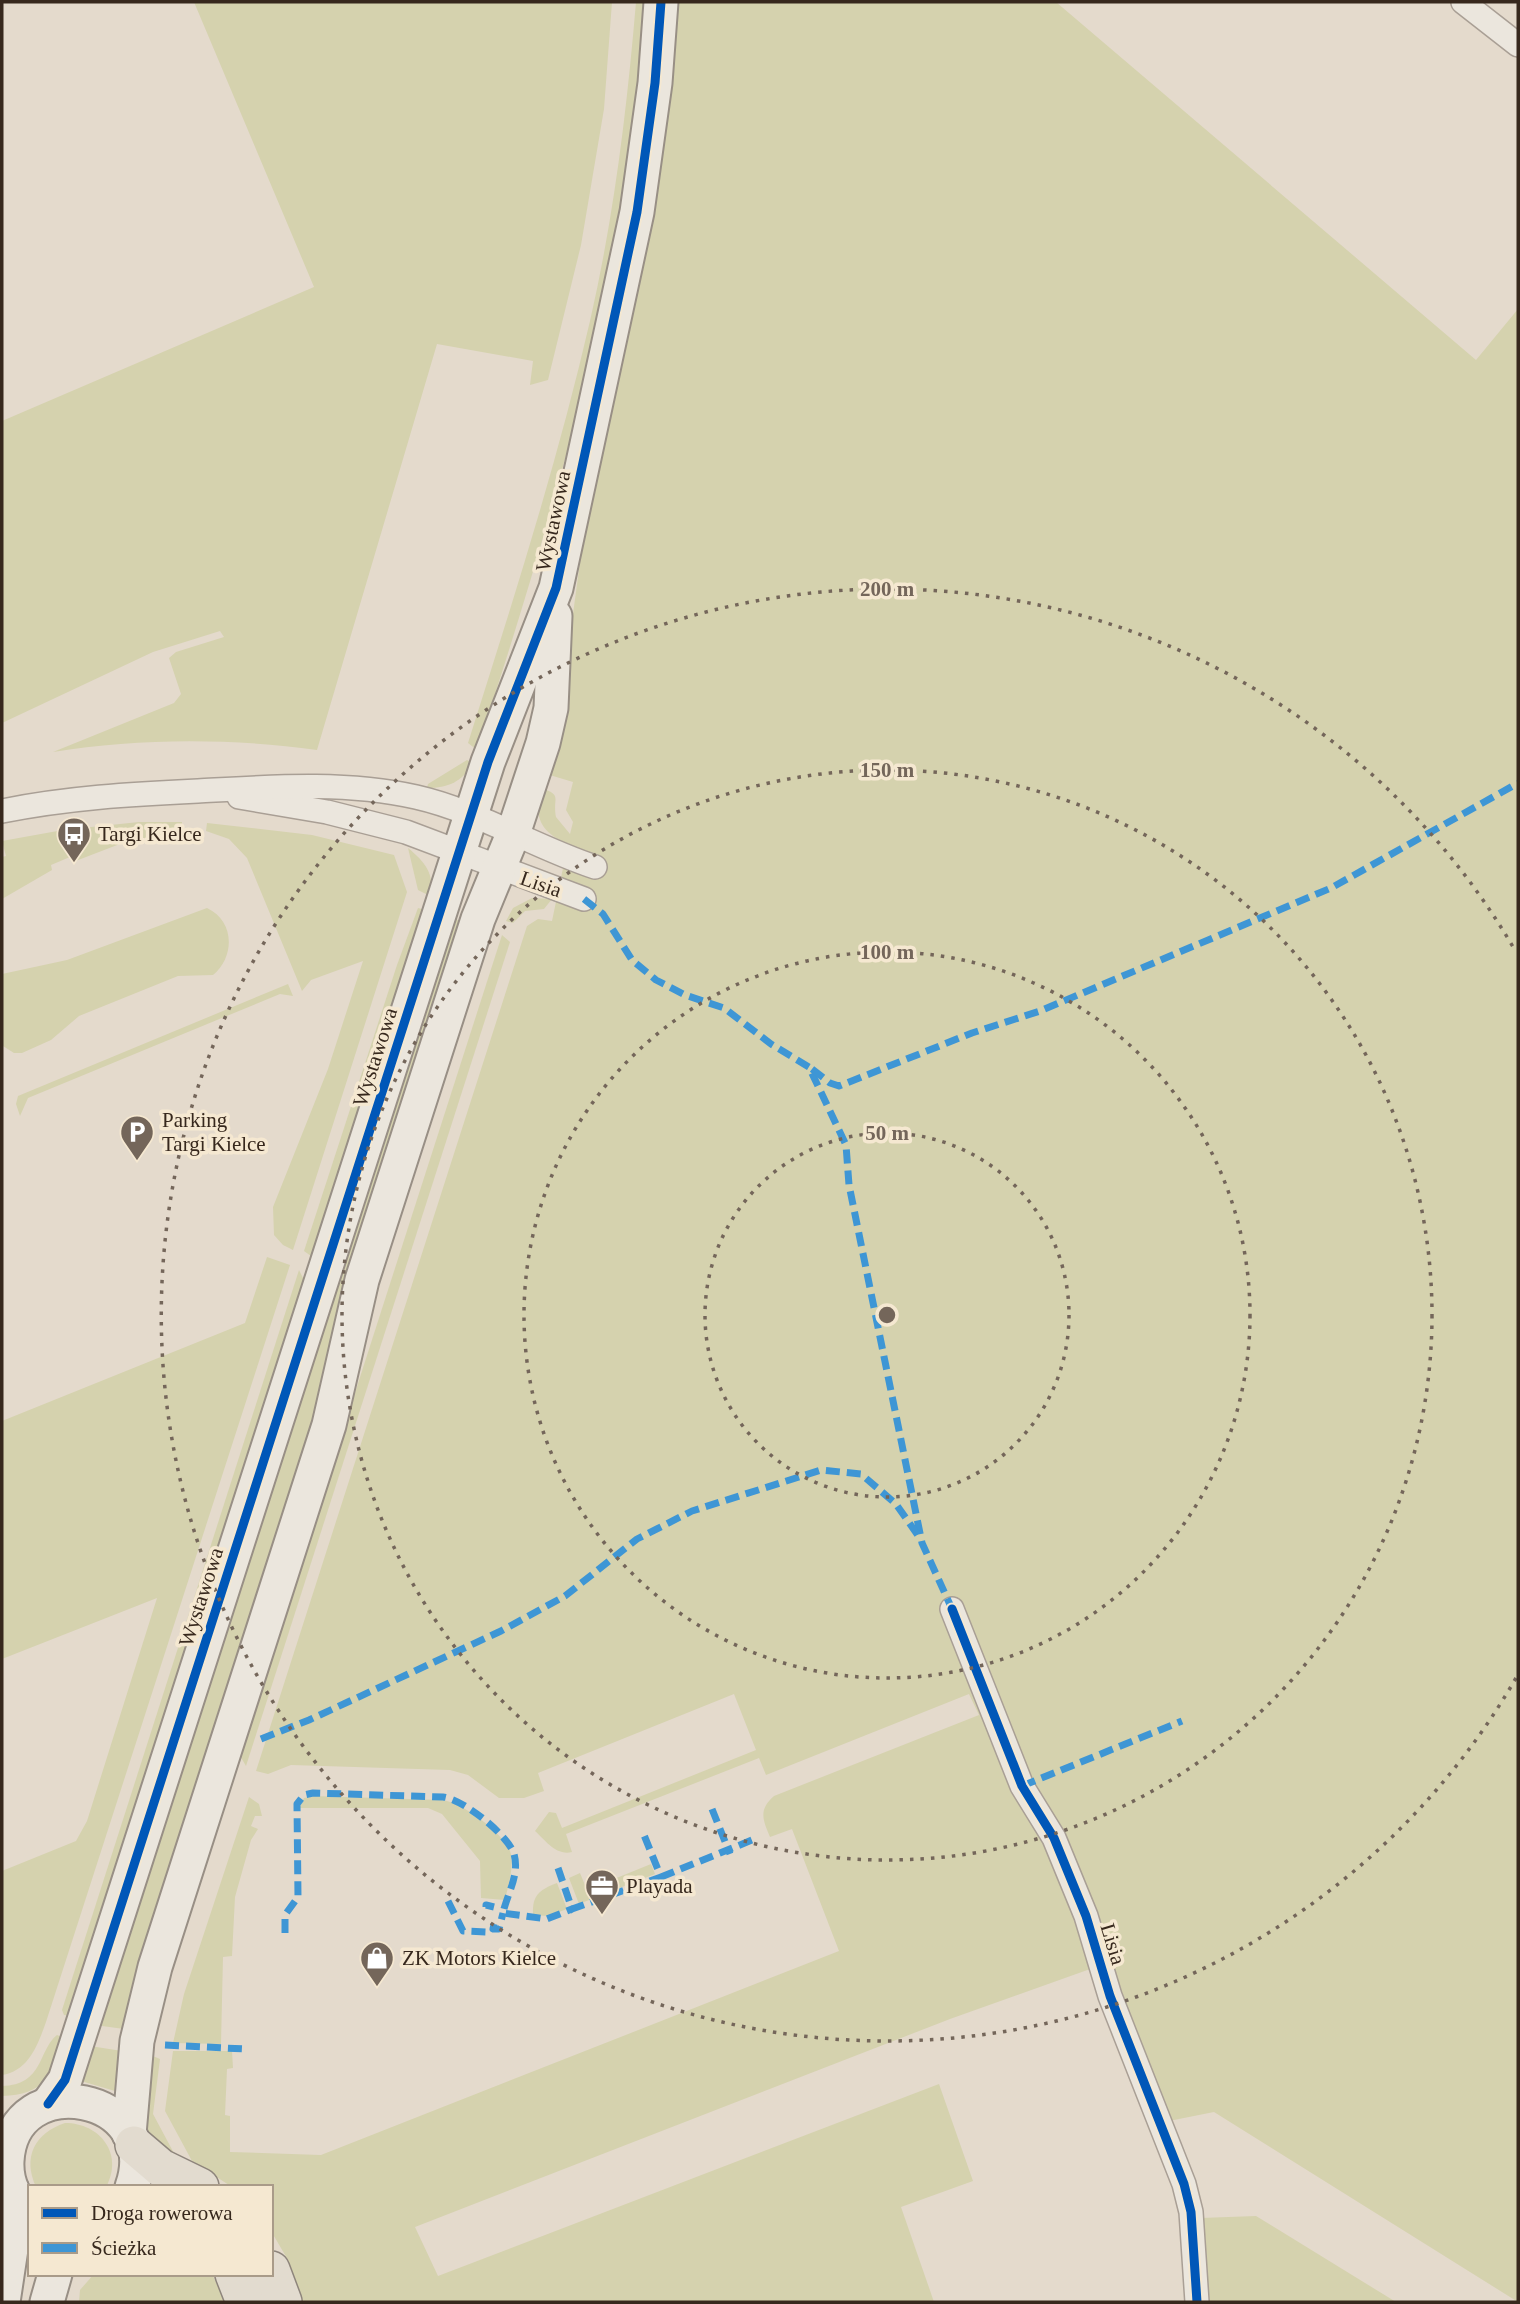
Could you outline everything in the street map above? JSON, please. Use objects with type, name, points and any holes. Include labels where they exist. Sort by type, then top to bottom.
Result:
[{"type":"main road","points":[[131,2140],[161,2168],[196,2185]]},
{"type":"main road","points":[[273,2275],[283,2302]]},
{"type":"main road","points":[[235,2276],[245,2302]]},
{"type":"street","name":"Wystawowa","points":[[3,2302],[14,2229],[13,2190],[7,2169],[11,2142],[22,2124],[42,2107],[65,2080],[458,853],[488,762],[556,587],[637,212],[655,83],[661,2]]},
{"type":"street","points":[[1463,2],[1518,45]]},
{"type":"street","name":"Wystawowa","points":[[132,2185],[136,2171],[131,2140],[132,2077],[145,2001],[329,1425],[362,1280],[478,919],[513,834],[551,708],[556,587]]},
{"type":"street","name":"Lisia","points":[[198,791],[274,785],[334,787],[416,797],[471,816],[595,867]]},
{"type":"street","points":[[2,811],[124,793],[198,791]]},
{"type":"street","name":"Lisia","points":[[198,791],[327,811],[406,832],[498,869],[584,899]]},
{"type":"street","name":"Lisia","points":[[952,1609],[1022,1786],[1054,1839],[1086,1916],[1110,1996],[1184,2184],[1191,2212],[1197,2302]]},
{"type":"street","points":[[2,2110],[42,2107],[74,2100],[88,2102],[112,2113],[131,2140]]},
{"type":"street","points":[[47,2302],[54,2276]]},
{"type":"shaded area","points":[[194,2],[612,2],[604,109],[581,245],[548,380],[530,385],[533,361],[437,344],[317,750],[251,743],[185,741],[118,744],[53,752],[174,703],[181,694],[169,658],[176,652],[224,637],[220,631],[153,652],[2,723],[2,421],[314,287]]},
{"type":"shaded area","points":[[636,2],[646,2],[637,98],[624,193],[606,287],[561,474],[477,750],[468,743],[548,481],[590,321],[619,162]]},
{"type":"shaded area","points":[[676,2],[1056,2],[1476,360],[1518,309],[1518,2302],[1214,2112],[1169,2121],[1093,1968],[950,2019],[415,2227],[438,2276],[939,2084],[973,2181],[901,2207],[934,2302],[302,2302],[288,2260],[273,2234],[273,2185],[229,2185],[192,2161],[165,2111],[173,2051],[232,2051],[233,2068],[227,2069],[225,2115],[230,2116],[230,2152],[321,2155],[839,1951],[792,1829],[770,1837],[763,1815],[766,1806],[774,1796],[979,1715],[969,1694],[766,1775],[759,1758],[566,1834],[572,1852],[566,1853],[551,1846],[535,1831],[549,1812],[556,1813],[562,1828],[756,1750],[734,1694],[538,1773],[544,1791],[524,1798],[499,1798],[468,1775],[450,1770],[291,1765],[268,1774],[256,1771],[527,926],[538,919],[552,921],[568,844],[551,834],[541,822],[538,807],[539,787],[554,795],[556,817],[570,834],[573,822],[566,810],[573,782],[543,773],[562,696],[589,495],[638,289],[654,197]]},
{"type":"shaded area","points":[[467,760],[473,763],[459,779],[442,787],[427,788],[428,784]]},
{"type":"shaded area","points":[[139,822],[182,822],[182,831],[125,842],[73,862],[70,857],[51,865],[52,870],[2,899],[2,857],[6,856],[2,841],[63,830]]},
{"type":"shaded area","points":[[207,823],[312,835],[394,855],[407,892],[293,1250],[283,1245],[274,1235],[273,1207],[328,1069],[363,961],[311,980],[302,991],[247,858],[229,839],[206,831]]},
{"type":"shaded area","points":[[408,848],[419,858],[430,875],[430,896],[418,890]]},
{"type":"shaded area","points":[[532,898],[552,899],[544,909],[525,911],[513,923],[506,921],[513,908]]},
{"type":"shaded area","points":[[207,908],[223,921],[229,940],[225,959],[213,975],[178,976],[79,1016],[51,1040],[22,1053],[14,1053],[3,1046],[2,974],[67,960]]},
{"type":"shaded area","points":[[418,908],[425,910],[314,1256],[311,1256],[304,1251]]},
{"type":"shaded area","points":[[454,919],[462,921],[326,1378],[124,2029],[102,2026],[99,2025]]},
{"type":"shaded area","points":[[502,935],[510,942],[246,1766],[239,1754]]},
{"type":"shaded area","points":[[288,984],[293,996],[280,994],[28,1098],[20,1116],[16,1104],[18,1096]]},
{"type":"shaded area","points":[[267,1257],[290,1265],[46,2022],[36,2047],[26,2062],[2,2075],[2,1871],[76,1841],[87,1821],[157,1598],[2,1659],[2,1421],[245,1323]]},
{"type":"shaded area","points":[[299,1270],[305,1282],[71,2016],[64,2015],[62,2010]]},
{"type":"shaded area","points":[[313,1796],[442,1800],[460,1806],[499,1835],[510,1851],[511,1869],[505,1900],[481,1898],[480,1861],[442,1814],[428,1808],[299,1808],[304,1798]]},
{"type":"shaded area","points":[[249,1797],[259,1804],[262,1816],[255,1816],[251,1826],[258,1829],[251,1840],[235,1897],[232,1956],[223,1957],[221,2044],[173,2043],[184,1994]]},
{"type":"shaded area","points":[[651,1864],[655,1874],[579,1904],[569,1878],[580,1873],[587,1890]]},
{"type":"shaded area","points":[[557,1883],[567,1909],[548,1916],[533,1915],[538,1894]]},
{"type":"shaded area","points":[[57,2035],[65,2038],[56,2063],[45,2081],[28,2092],[2,2096],[2,2086],[26,2080],[33,2073]]},
{"type":"shaded area","points":[[90,2046],[122,2051],[115,2091],[81,2081]]},
{"type":"shaded area","points":[[148,2054],[160,2059],[153,2114],[176,2157],[150,2140],[144,2125]]},
{"type":"shaded area","points":[[65,2123],[78,2124],[98,2135],[110,2152],[112,2163],[107,2185],[35,2185],[30,2166],[31,2156],[39,2140],[55,2127]]},
{"type":"shaded area","points":[[1256,2216],[1396,2302],[1203,2302],[1201,2218]]},
{"type":"shaded area","points":[[92,2276],[213,2276],[225,2302],[79,2302],[80,2290]]},
{"type":"marked path","points":[[812,1069],[830,1083],[839,1086],[972,1033],[1040,1011],[1331,888],[1518,783]]},
{"type":"marked path","points":[[584,899],[603,914],[632,960],[656,980],[685,995],[724,1008],[771,1044],[809,1067],[846,1145],[849,1185],[922,1543],[952,1609]]},
{"type":"marked path","points":[[261,1739],[309,1720],[501,1631],[565,1596],[637,1539],[692,1511],[821,1470],[861,1474],[896,1504],[919,1537]]},
{"type":"marked path","points":[[1022,1786],[1182,1721]]},
{"type":"marked path","points":[[285,1933],[285,1915],[298,1897],[297,1804],[304,1795],[313,1793],[452,1799],[494,1828],[514,1854],[514,1877],[503,1913],[547,1919],[572,1909],[574,1911]]},
{"type":"marked path","points":[[712,1809],[730,1854]]},
{"type":"marked path","points":[[558,1868],[572,1909],[661,1877],[644,1835]]},
{"type":"marked path","points":[[661,1877],[757,1838]]},
{"type":"marked path","points":[[448,1901],[463,1931],[487,1932],[486,1928]]},
{"type":"marked path","points":[[486,1907],[494,1907]]},
{"type":"marked path","points":[[494,1924],[493,1929],[499,1929],[503,1913]]},
{"type":"marked path","points":[[165,2045],[245,2049]]},
{"type":"cycle path","points":[[48,2104],[65,2080],[488,762],[556,588],[637,212],[655,83],[661,2]]},
{"type":"cycle path","points":[[952,1609],[1022,1786],[1054,1838],[1086,1916],[1110,1996],[1184,2184],[1191,2212],[1197,2302]]},
{"type":"place","name":"Targi Kielce","points":[[74,864]]},
{"type":"place","name":"Parking Targi Kielce","points":[[137,1162]]},
{"type":"place","name":"Playada","points":[[602,1916]]},
{"type":"place","name":"ZK Motors Kielce","points":[[377,1988]]}]
